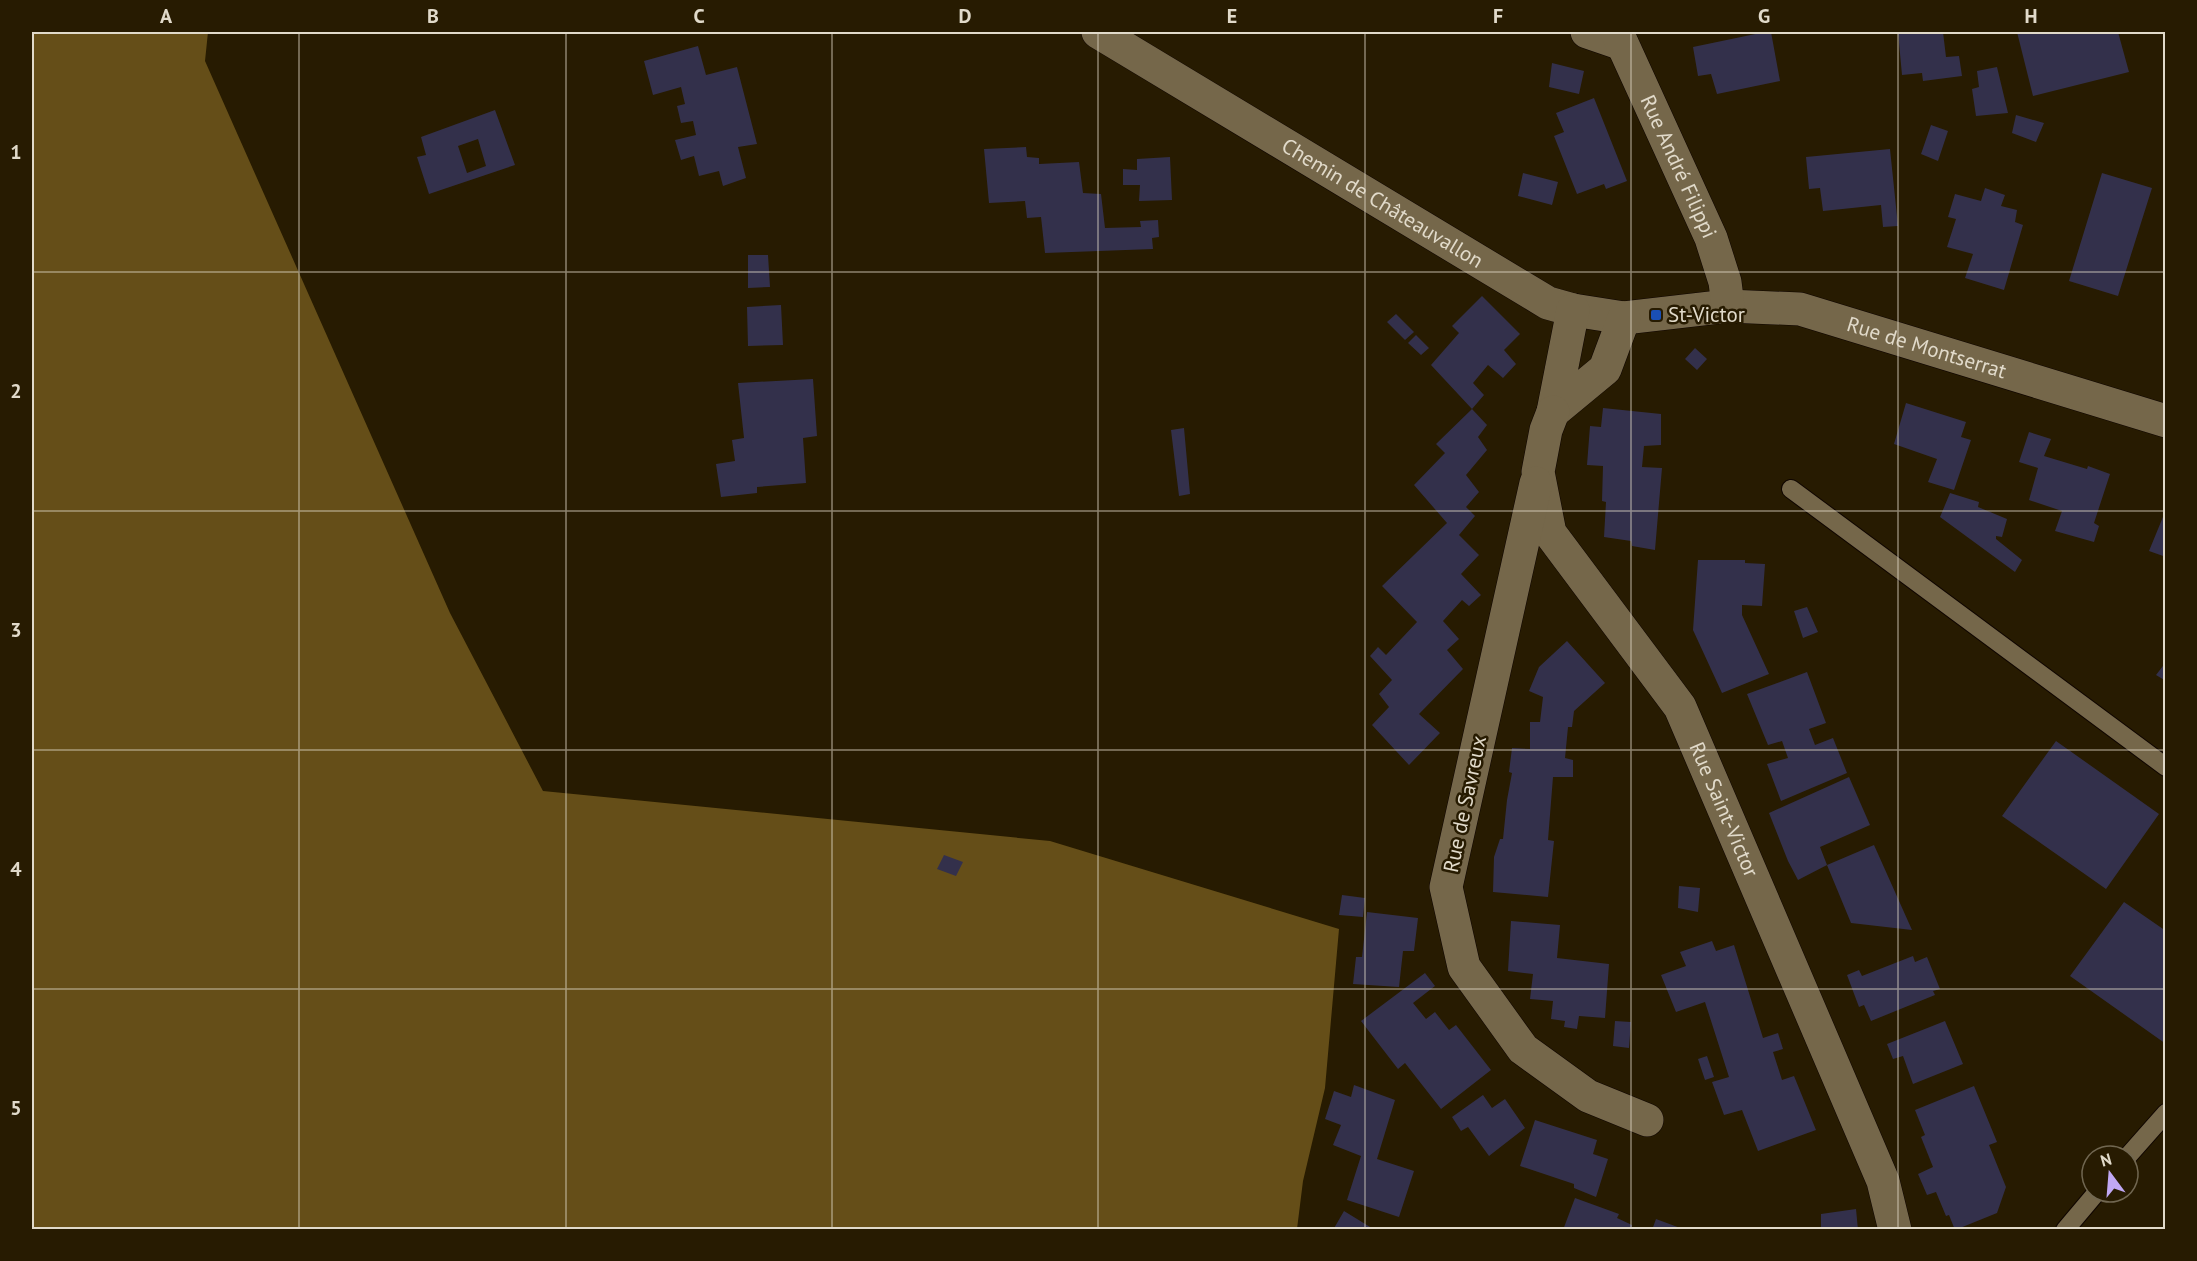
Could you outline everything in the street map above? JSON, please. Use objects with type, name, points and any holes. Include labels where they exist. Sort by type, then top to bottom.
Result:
[{"type":"street","name":"Chemin de Châteauvallon","points":[[1098,32],[1548,303],[1573,310],[1624,318],[1684,311]]},
{"type":"street","points":[[1587,32],[1619,38]]},
{"type":"street","name":"Rue André Filippi","points":[[1619,38],[1711,238],[1725,282],[1728,306]]},
{"type":"street","name":"Rue de Montserrat","points":[[1684,311],[1728,306],[1800,309],[2166,421]]},
{"type":"street","name":"Rue Saint-Victor","points":[[1573,310],[1553,412],[1546,430],[1538,472],[1550,533],[1680,708],[1883,1180],[1894,1230]]},
{"type":"street","points":[[1553,412],[1605,369],[1624,318]]},
{"type":"street","name":"Rue de Savreux","points":[[1538,472],[1446,887],[1464,968],[1522,1050],[1588,1096],[1647,1120]]},
{"type":"lane","points":[[1791,489],[2166,767]]},
{"type":"lane","points":[[2139,1144],[2166,1113]]},
{"type":"lane","points":[[2065,1230],[2087,1204]]},
{"type":"shaded area","points":[[32,32],[208,32],[205,61],[450,613],[543,791],[1050,841],[1339,929],[1325,1088],[1303,1181],[1297,1229],[32,1229]]},
{"type":"building","points":[[1771,32],[1780,81],[1717,94],[1711,74],[1698,76],[1693,47]]},
{"type":"building","points":[[1898,32],[1943,32],[1946,57],[1959,56],[1962,76],[1923,81],[1922,73],[1902,75]]},
{"type":"building","points":[[2017,32],[2118,32],[2129,72],[2033,96]]},
{"type":"building","points":[[698,46],[706,75],[737,67],[757,144],[738,147],[746,178],[723,186],[719,171],[699,176],[694,156],[681,160],[675,140],[696,135],[693,121],[681,123],[677,106],[685,104],[681,87],[653,95],[644,61]]},
{"type":"building","points":[[1552,63],[1584,71],[1579,94],[1549,87]]},
{"type":"building","points":[[1997,67],[2008,113],[1976,116],[1972,89],[1979,87],[1977,71]]},
{"type":"building","points":[[1594,98],[1627,181],[1606,189],[1604,184],[1577,194],[1554,136],[1564,132],[1556,113]]},
{"type":"building","points":[[495,110],[515,165],[429,194],[417,157],[426,155],[421,137]],"holes":[[[478,139],[486,166],[467,173],[458,146]]]},
{"type":"building","points":[[2016,115],[2044,123],[2036,142],[2012,133]]},
{"type":"building","points":[[1931,125],[1948,131],[1938,161],[1921,154]]},
{"type":"building","points":[[1026,147],[1027,157],[1039,158],[1039,164],[1079,162],[1083,193],[1101,194],[1105,228],[1141,227],[1140,221],[1158,220],[1159,237],[1152,238],[1153,249],[1045,253],[1041,217],[1027,218],[1025,201],[989,203],[984,149]]},
{"type":"building","points":[[1890,149],[1898,226],[1883,227],[1881,205],[1823,211],[1820,188],[1809,189],[1806,157]]},
{"type":"building","points":[[1170,157],[1172,200],[1139,201],[1140,185],[1123,185],[1123,169],[1137,170],[1137,159]]},
{"type":"building","points":[[1523,173],[1558,182],[1552,205],[1518,196]]},
{"type":"building","points":[[2102,173],[2152,188],[2118,296],[2069,281]]},
{"type":"building","points":[[1985,188],[2005,195],[2001,206],[2017,210],[2015,222],[2023,225],[2004,290],[1965,278],[1973,254],[1947,247],[1956,219],[1948,217],[1955,194],[1981,201]]},
{"type":"building","points":[[748,255],[768,255],[770,287],[748,288]]},
{"type":"building","points":[[1482,296],[1520,334],[1504,350],[1516,364],[1503,378],[1488,365],[1473,383],[1484,395],[1472,409],[1431,365],[1459,333],[1452,326]]},
{"type":"building","points":[[781,305],[783,345],[748,346],[747,307]]},
{"type":"building","points":[[1396,314],[1414,332],[1405,340],[1387,322]]},
{"type":"building","points":[[1416,335],[1429,348],[1421,355],[1408,343]]},
{"type":"building","points":[[1695,348],[1707,359],[1697,370],[1685,359]]},
{"type":"building","points":[[813,379],[817,436],[803,438],[806,483],[757,487],[757,493],[721,497],[716,464],[735,461],[732,440],[744,438],[738,383]]},
{"type":"building","points":[[1906,403],[1966,422],[1961,437],[1971,440],[1954,490],[1928,482],[1937,459],[1894,444]]},
{"type":"building","points":[[1603,408],[1661,414],[1661,445],[1644,446],[1642,467],[1662,468],[1655,550],[1632,546],[1631,541],[1604,537],[1606,502],[1602,501],[1603,466],[1587,465],[1590,426],[1601,427]]},
{"type":"building","points":[[1472,409],[1487,425],[1478,437],[1487,450],[1466,475],[1479,492],[1466,507],[1475,516],[1459,535],[1479,555],[1461,574],[1481,595],[1469,606],[1462,600],[1443,621],[1459,639],[1447,650],[1463,669],[1419,714],[1440,733],[1409,765],[1372,725],[1389,707],[1379,694],[1392,680],[1370,656],[1378,647],[1386,655],[1417,622],[1382,586],[1447,523],[1414,485],[1445,453],[1436,444]]},
{"type":"building","points":[[1184,428],[1190,494],[1179,496],[1171,430]]},
{"type":"building","points":[[2029,432],[2051,439],[2044,456],[2087,469],[2088,466],[2110,474],[2094,523],[2099,526],[2094,542],[2055,531],[2062,511],[2029,500],[2038,468],[2019,462]]},
{"type":"building","points":[[1950,493],[1979,502],[1978,507],[2007,519],[2002,537],[1996,536],[1996,539],[2022,560],[2015,572],[1940,517]]},
{"type":"building","points":[[2166,512],[2166,557],[2149,551]]},
{"type":"building","points":[[1698,560],[1745,560],[1745,563],[1765,564],[1762,606],[1742,605],[1742,615],[1769,674],[1722,693],[1693,630]]},
{"type":"building","points":[[1807,607],[1818,632],[1803,638],[1794,611]]},
{"type":"building","points":[[1567,641],[1605,683],[1574,711],[1572,727],[1568,727],[1565,758],[1573,760],[1573,777],[1553,777],[1548,840],[1554,841],[1548,897],[1493,892],[1494,857],[1500,839],[1503,839],[1512,773],[1509,772],[1512,748],[1530,749],[1530,722],[1540,722],[1543,697],[1529,691],[1539,667]]},
{"type":"building","points":[[2166,662],[2166,681],[2156,675]]},
{"type":"building","points":[[1807,672],[1826,723],[1809,729],[1815,745],[1833,738],[1847,773],[1781,801],[1767,764],[1788,758],[1782,741],[1768,745],[1747,694]]},
{"type":"building","points":[[2056,741],[2159,814],[2106,889],[2002,816]]},
{"type":"building","points":[[1849,777],[1870,825],[1820,847],[1827,865],[1798,880],[1769,813]]},
{"type":"building","points":[[1874,845],[1912,930],[1851,923],[1827,865]]},
{"type":"building","points":[[944,855],[963,862],[956,876],[937,869]]},
{"type":"building","points":[[1679,886],[1700,888],[1698,912],[1678,908]]},
{"type":"building","points":[[1342,895],[1365,898],[1363,917],[1339,915]]},
{"type":"building","points":[[2124,902],[2166,931],[2166,1044],[2070,976]]},
{"type":"building","points":[[1367,912],[1418,918],[1414,951],[1403,951],[1399,987],[1353,984],[1356,957],[1362,957]]},
{"type":"building","points":[[1511,921],[1560,925],[1557,958],[1609,964],[1605,1018],[1579,1016],[1577,1029],[1564,1027],[1565,1021],[1551,1019],[1553,1001],[1530,999],[1533,974],[1508,971]]},
{"type":"building","points":[[1712,941],[1716,951],[1734,945],[1763,1038],[1778,1033],[1783,1049],[1773,1052],[1782,1080],[1794,1076],[1816,1130],[1758,1151],[1742,1110],[1724,1115],[1712,1082],[1729,1077],[1705,1002],[1676,1012],[1661,975],[1686,966],[1680,952]]},
{"type":"building","points":[[1913,956],[1915,962],[1927,957],[1940,989],[1933,991],[1935,995],[1871,1021],[1864,1005],[1859,1007],[1847,975],[1859,970],[1862,976]]},
{"type":"building","points":[[1425,973],[1435,986],[1413,1003],[1426,1019],[1435,1012],[1449,1030],[1456,1025],[1491,1070],[1441,1109],[1405,1063],[1398,1069],[1361,1021]]},
{"type":"building","points":[[1615,1021],[1631,1022],[1629,1048],[1613,1046]]},
{"type":"building","points":[[1945,1021],[1963,1064],[1913,1084],[1903,1056],[1893,1059],[1887,1044]]},
{"type":"building","points":[[1707,1056],[1714,1077],[1705,1080],[1698,1059]]},
{"type":"building","points":[[1354,1085],[1395,1100],[1377,1159],[1414,1171],[1399,1217],[1347,1200],[1361,1156],[1333,1145],[1341,1125],[1325,1119],[1334,1091],[1351,1097]]},
{"type":"building","points":[[1974,1086],[1997,1142],[1989,1145],[2006,1187],[1997,1213],[1955,1230],[1936,1192],[1927,1195],[1918,1174],[1933,1167],[1921,1137],[1925,1135],[1915,1110]]},
{"type":"building","points":[[1483,1095],[1492,1108],[1505,1099],[1525,1128],[1489,1156],[1468,1127],[1461,1131],[1452,1117]]},
{"type":"building","points":[[1535,1120],[1597,1140],[1593,1154],[1608,1159],[1596,1197],[1574,1188],[1574,1184],[1520,1166]]},
{"type":"building","points":[[1575,1198],[1619,1214],[1617,1218],[1632,1225],[1632,1230],[1563,1230]]},
{"type":"building","points":[[1856,1209],[1858,1230],[1821,1230],[1821,1214]]},
{"type":"building","points":[[1344,1211],[1375,1230],[1333,1230]]},
{"type":"building","points":[[1656,1219],[1683,1229],[1683,1230],[1652,1230]]},
{"type":"place","name":"St-Victor","points":[[1656,315]]}]
